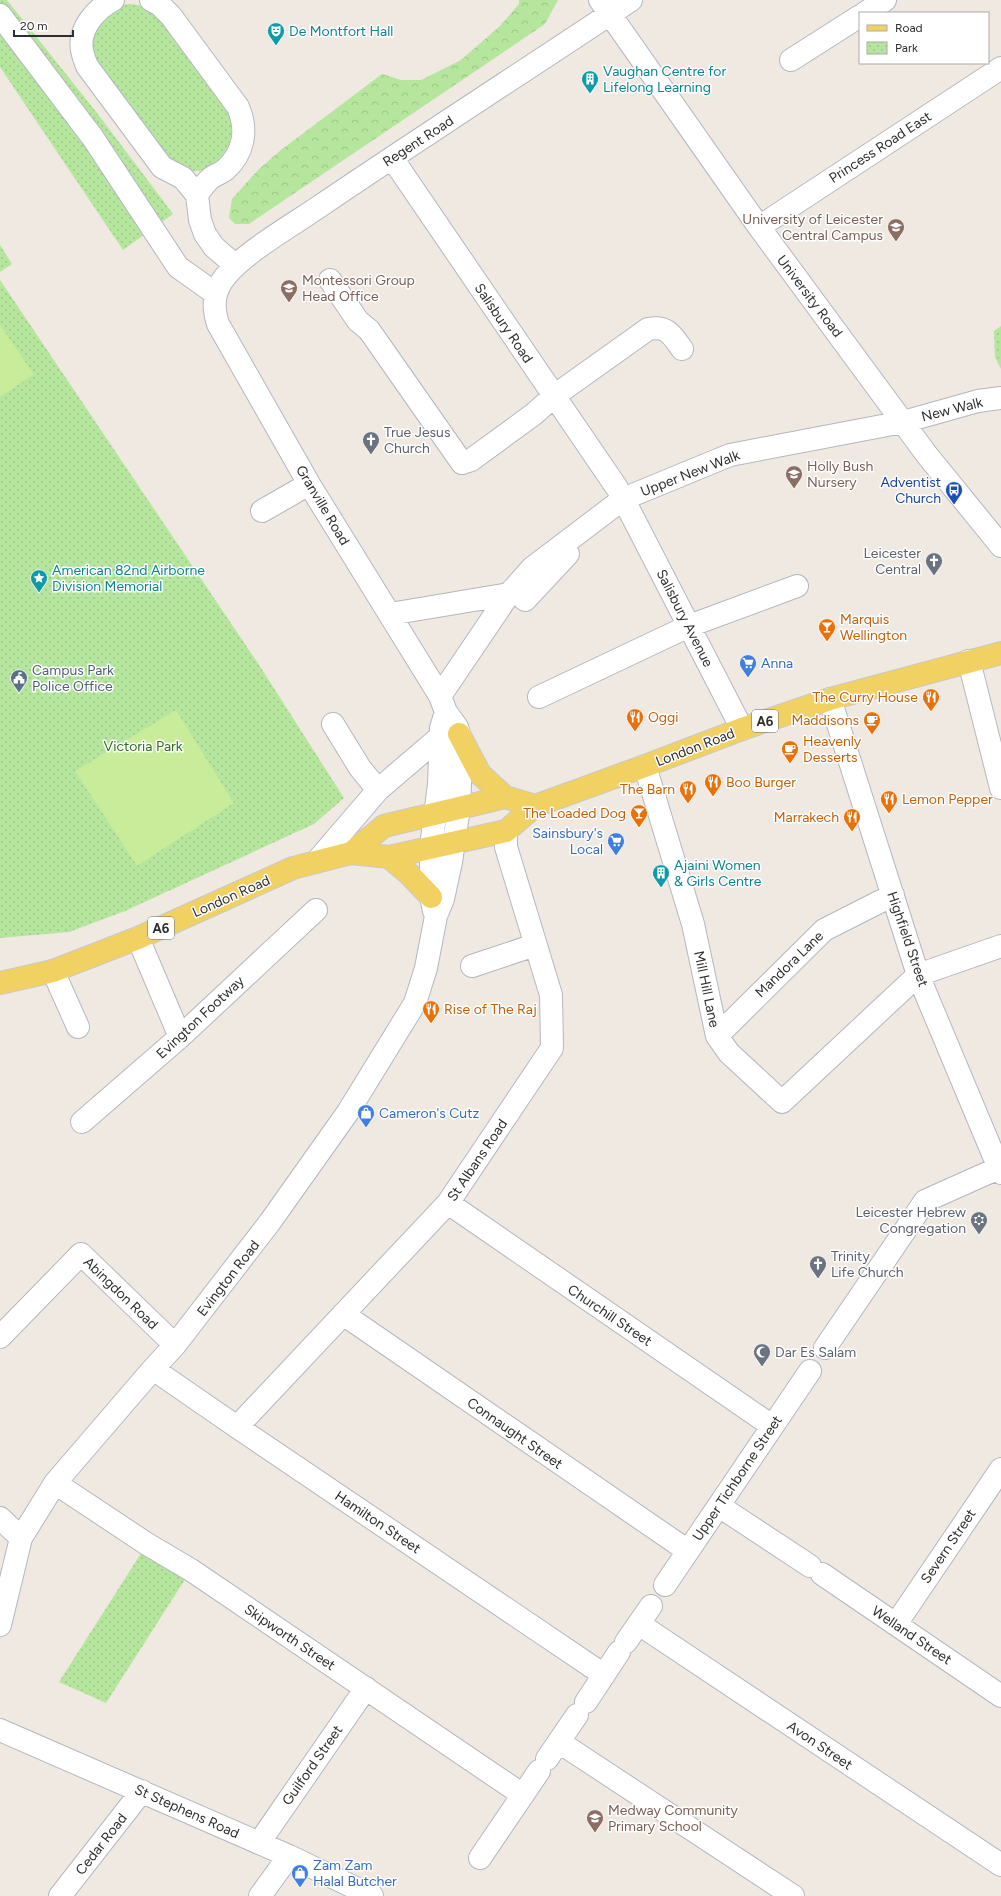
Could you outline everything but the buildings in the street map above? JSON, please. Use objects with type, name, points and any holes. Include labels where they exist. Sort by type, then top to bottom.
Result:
[{"type":"main road","name":"London Road","points":[[0,983],[53,971],[138,938],[293,868],[351,853],[389,857],[431,846],[506,831],[535,806],[645,766],[742,728],[830,699],[969,661],[999,651]]},
{"type":"main road","points":[[450,735],[480,774],[505,797],[535,806]]},
{"type":"main road","name":"London Road","points":[[351,853],[384,826],[505,797]]},
{"type":"main road","points":[[389,857],[408,873],[433,907]]},
{"type":"street","points":[[113,0],[104,5],[95,13],[89,22],[84,36],[82,49],[87,66],[162,167],[183,178],[197,195],[200,220],[205,234],[214,247],[235,265]]},
{"type":"street","points":[[151,0],[160,4],[171,16],[238,108],[243,119],[243,142],[239,153],[232,163],[210,179],[197,195]]},
{"type":"street","name":"Regent Road","points":[[216,294],[222,280],[235,265],[392,158],[605,7],[631,0]]},
{"type":"street","points":[[867,12],[885,0]]},
{"type":"street","name":"University Road","points":[[605,7],[758,227],[927,455],[1001,546]]},
{"type":"street","points":[[0,15],[93,138],[178,267],[216,294]]},
{"type":"street","points":[[792,60],[859,17]]},
{"type":"street","name":"Princess Road East","points":[[758,227],[1001,68]]},
{"type":"street","name":"Salisbury Road","points":[[392,158],[617,488]]},
{"type":"street","points":[[330,280],[358,321],[369,330],[462,464],[471,460],[534,414],[554,396],[648,329],[658,327],[670,334],[682,349]]},
{"type":"street","name":"Granville Road","points":[[216,294],[213,308],[218,324],[309,484],[390,614],[457,727],[450,735],[461,759],[459,808],[454,842]]},
{"type":"street","name":"New Walk","points":[[903,422],[978,401],[1001,398]]},
{"type":"street","name":"Upper New Walk","points":[[443,704],[511,592],[532,568],[623,499],[730,455],[903,422]]},
{"type":"street","points":[[390,614],[511,592],[525,600],[570,552],[628,508],[699,484],[730,470],[766,463],[762,448]]},
{"type":"street","points":[[262,511],[309,484]]},
{"type":"street","name":"Salisbury Avenue","points":[[628,508],[742,728]]},
{"type":"street","points":[[539,696],[689,626],[797,586]]},
{"type":"street","points":[[969,661],[1001,788]]},
{"type":"street","name":"Highfield Street","points":[[830,699],[918,974],[1000,1170]]},
{"type":"street","points":[[333,724],[360,768],[378,790]]},
{"type":"street","points":[[317,861],[378,790],[450,735]]},
{"type":"street","points":[[431,846],[439,784],[450,735]]},
{"type":"street","name":"Mill Hill Lane","points":[[645,766],[693,924],[717,1036],[729,1053],[782,1102],[918,974]]},
{"type":"street","name":"St Albans Road","points":[[237,1427],[448,1204],[552,1048],[551,995],[506,846],[506,831]]},
{"type":"street","name":"Evington Road","points":[[433,907],[443,899],[454,842]]},
{"type":"street","name":"Evington Road","points":[[0,1625],[21,1538],[55,1483],[175,1345],[270,1222],[348,1112],[415,1003],[421,987],[433,907],[431,846]]},
{"type":"street","name":"Mandora Lane","points":[[717,1036],[824,930],[893,895]]},
{"type":"street","name":"Evington Footway","points":[[82,1122],[180,1037],[316,910]]},
{"type":"street","points":[[138,938],[180,1037]]},
{"type":"street","points":[[472,966],[535,945]]},
{"type":"street","points":[[918,974],[1001,946]]},
{"type":"street","points":[[53,971],[78,1027]]},
{"type":"street","points":[[826,1348],[924,1201],[1000,1170]]},
{"type":"street","name":"Churchill Street","points":[[448,1204],[772,1426]]},
{"type":"street","name":"Abingdon Road","points":[[0,1337],[81,1254],[175,1345]]},
{"type":"street","name":"Connaught Street","points":[[343,1314],[688,1551]]},
{"type":"street","name":"Hamilton Street","points":[[153,1369],[604,1675]]},
{"type":"street","name":"Upper Tichborne Street","points":[[665,1585],[810,1371]]},
{"type":"street","name":"Severn Street","points":[[896,1624],[1001,1469]]},
{"type":"street","name":"Skipworth Street","points":[[55,1483],[148,1544],[191,1570],[523,1795]]},
{"type":"street","name":"Welland Street","points":[[718,1506],[816,1570],[1001,1696]]},
{"type":"street","points":[[0,1518],[21,1538]]},
{"type":"street","points":[[480,1858],[651,1606]]},
{"type":"street","name":"Avon Street","points":[[639,1624],[1001,1865]]},
{"type":"street","name":"Guilford Street","points":[[259,1843],[366,1688]]},
{"type":"street","name":"St Stephens Road","points":[[0,1730],[289,1856],[372,1896]]},
{"type":"street","points":[[559,1742],[792,1896]]},
{"type":"street","name":"Cedar Road","points":[[60,1896],[142,1792]]},
{"type":"street","points":[[260,1896],[289,1856]]},
{"type":"green space","points":[[0,0],[7,0],[97,113],[173,214],[123,250],[0,67]]},
{"type":"green space","points":[[519,0],[558,0],[545,24],[249,224],[235,224],[229,218],[232,199],[258,170],[281,150],[382,74],[401,80],[421,80],[461,60],[500,26],[519,4]]},
{"type":"green space","points":[[130,4],[143,6],[155,11],[234,116],[235,125],[233,145],[229,153],[214,165],[201,171],[194,171],[173,165],[93,61],[91,35],[96,23],[117,6]]},
{"type":"green space","points":[[0,245],[12,264],[0,272]]},
{"type":"green space","name":"Victoria Park","points":[[0,280],[261,668],[344,798],[314,824],[125,911],[69,932],[0,938]]},
{"type":"green space","points":[[0,325],[34,374],[0,397]]},
{"type":"green space","points":[[1001,326],[1001,369],[995,357],[994,331]]},
{"type":"green space","points":[[176,710],[234,803],[137,866],[75,771]]},
{"type":"green space","points":[[147,1544],[191,1570],[106,1703],[59,1682]]},
{"type":"place","name":"De Montfort Hall","points":[[276,46]]},
{"type":"place","name":"Vaughan Centre for Lifelong Learning","points":[[590,94]]},
{"type":"place","name":"University of Leicester Central Campus","points":[[896,242]]},
{"type":"place","name":"Montessori Group Head Office","points":[[289,303]]},
{"type":"place","name":"True Jesus Church","points":[[371,455]]},
{"type":"place","name":"Holly Bush Nursery","points":[[794,489]]},
{"type":"place","name":"Adventist Church","points":[[954,505]]},
{"type":"place","name":"Leicester Central","points":[[934,576]]},
{"type":"place","name":"American 82nd Airborne Division Memorial","points":[[39,593]]},
{"type":"place","name":"Marquis Wellington","points":[[827,642]]},
{"type":"place","name":"Anna","points":[[748,678]]},
{"type":"place","name":"Campus Park Police Office","points":[[19,693]]},
{"type":"place","name":"The Curry House","points":[[931,712]]},
{"type":"place","name":"Oggi","points":[[635,732]]},
{"type":"place","name":"Maddisons","points":[[872,735]]},
{"type":"place","name":"Heavenly Desserts","points":[[790,764]]},
{"type":"place","name":"Boo Burger","points":[[713,797]]},
{"type":"place","name":"The Barn","points":[[688,804]]},
{"type":"place","name":"Lemon Pepper","points":[[889,814]]},
{"type":"place","name":"The Loaded Dog","points":[[639,828]]},
{"type":"place","name":"Marrakech","points":[[852,832]]},
{"type":"place","name":"Sainsbury's Local","points":[[616,856]]},
{"type":"place","name":"Ajaini Women & Girls Centre","points":[[661,888]]},
{"type":"place","name":"Rise of The Raj","points":[[431,1024]]},
{"type":"place","name":"Cameron's Cutz","points":[[366,1128]]},
{"type":"place","name":"Leicester Hebrew Congregation","points":[[979,1235]]},
{"type":"place","name":"Trinity Life Church","points":[[818,1279]]},
{"type":"place","name":"Dar Es Salam","points":[[762,1367]]},
{"type":"place","name":"Medway Community Primary School","points":[[595,1833]]},
{"type":"place","name":"Zam Zam Halal Butcher","points":[[300,1888]]}]
